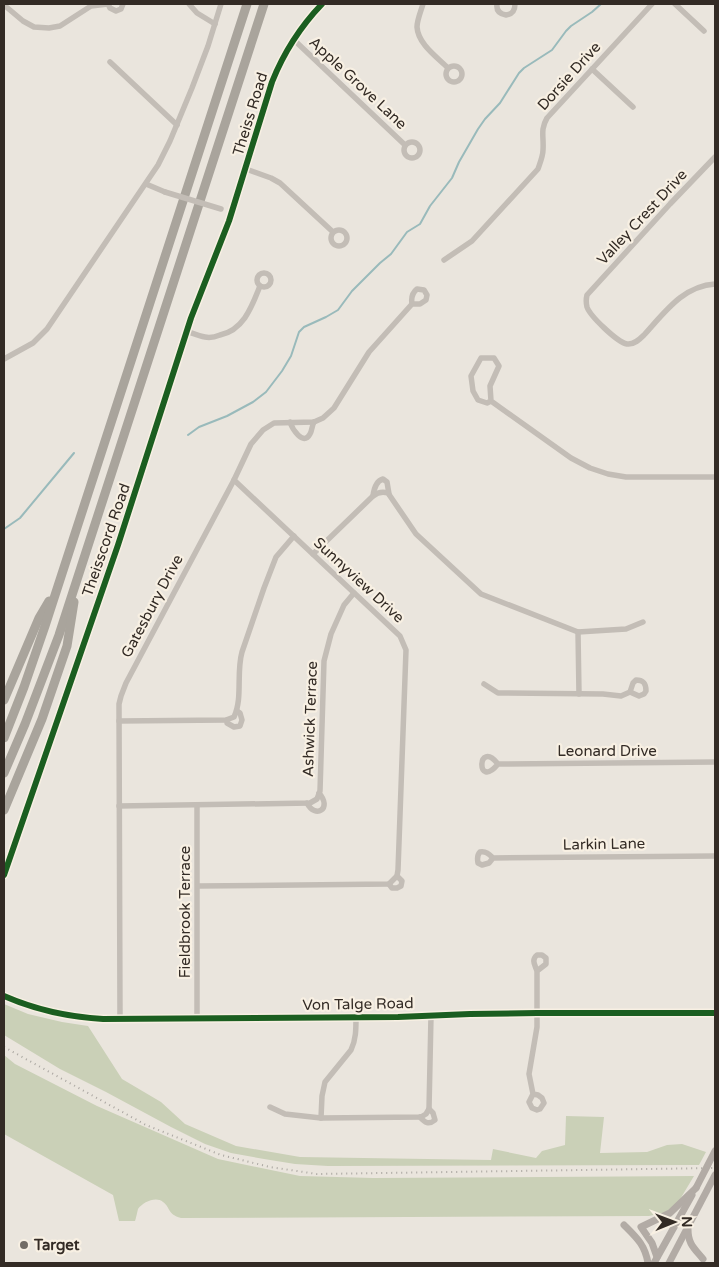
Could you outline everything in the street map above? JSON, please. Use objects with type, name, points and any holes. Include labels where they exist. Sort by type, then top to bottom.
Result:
[{"type":"highway","points":[[4,738],[32,664],[58,586],[248,4]]},
{"type":"highway","points":[[4,773],[40,687],[59,635],[264,4]]},
{"type":"highway","points":[[4,810],[42,719],[67,646],[78,575]]},
{"type":"highway","points":[[4,700],[39,618],[58,586]]},
{"type":"main road","points":[[656,1260],[715,1151]]},
{"type":"main road","points":[[669,1263],[715,1175]]},
{"type":"main road","points":[[656,1260],[652,1243],[641,1227],[670,1213],[696,1188]]},
{"type":"main road","points":[[624,1225],[642,1244],[648,1263]]},
{"type":"main road","points":[[688,1228],[690,1244],[703,1258]]},
{"type":"street","points":[[4,4],[23,21],[34,26],[49,28],[60,26],[92,6],[108,4],[110,8],[116,11],[121,9],[123,4]]},
{"type":"street","points":[[189,4],[198,13],[215,24]]},
{"type":"street","points":[[4,359],[33,343],[47,329],[158,165],[199,71],[221,4]]},
{"type":"street","name":"Theiss Road","points":[[232,213],[260,117],[281,60],[305,23],[322,4]]},
{"type":"street","points":[[423,4],[417,26],[418,33],[422,42],[448,68]]},
{"type":"street","points":[[497,4],[497,9],[500,13],[506,15],[513,12],[514,4]]},
{"type":"street","name":"Dorsie Drive","points":[[444,260],[472,241],[538,169],[542,160],[543,125],[547,118],[652,4]]},
{"type":"street","points":[[676,4],[704,31]]},
{"type":"street","name":"Apple Grove Lane","points":[[293,40],[406,145]]},
{"type":"street","points":[[110,62],[177,125]]},
{"type":"street","points":[[592,69],[633,107]]},
{"type":"street","name":"Valley Crest Drive","points":[[715,156],[587,295],[587,309],[593,317],[620,340],[627,344],[633,343],[639,340],[679,297],[700,286],[715,284]]},
{"type":"street","points":[[246,169],[280,183],[334,232]]},
{"type":"street","points":[[146,184],[165,192],[232,213]]},
{"type":"street","name":"Theisscord Road","points":[[4,875],[118,545],[186,331],[232,213]]},
{"type":"street","points":[[186,331],[205,337],[231,331],[239,326],[244,319],[260,286]]},
{"type":"street","points":[[290,422],[299,437],[306,438],[310,434],[314,422],[323,418],[334,408],[369,352],[412,304]]},
{"type":"street","points":[[481,358],[494,358],[499,366],[490,386],[491,401],[487,403],[478,400],[473,391],[471,376],[481,358]]},
{"type":"street","points":[[491,401],[572,458],[590,468],[626,477],[715,477]]},
{"type":"street","name":"Gatesbury Drive","points":[[120,1019],[119,704],[121,696],[126,683],[234,480],[251,444],[262,430],[274,423],[314,422]]},
{"type":"street","points":[[373,496],[375,485],[379,480],[383,479],[387,482],[389,494],[416,534],[481,594],[578,632],[626,629],[643,622]]},
{"type":"street","name":"Sunnyview Drive","points":[[234,480],[400,636],[406,650],[397,876]]},
{"type":"street","points":[[313,554],[373,496],[383,491],[389,494]]},
{"type":"street","points":[[119,721],[227,720],[234,718],[237,711],[242,652],[276,557],[294,536]]},
{"type":"street","name":"Ashwick Terrace","points":[[119,806],[310,803],[317,799],[319,793],[324,660],[331,634],[344,605],[354,593]]},
{"type":"street","points":[[578,632],[579,694]]},
{"type":"street","points":[[484,684],[498,693],[604,694],[621,696],[630,692]]},
{"type":"street","points":[[227,720],[234,727],[240,726],[242,720],[240,713],[237,711]]},
{"type":"street","name":"Leonard Drive","points":[[498,764],[715,762]]},
{"type":"street","name":"Ashwick Terrace","points":[[307,803],[315,811],[322,810],[325,802],[319,793]]},
{"type":"street","name":"Fieldbrook Terrace","points":[[197,805],[198,1019]]},
{"type":"street","name":"Larkin Lane","points":[[493,858],[715,856]]},
{"type":"street","points":[[198,886],[389,884],[397,876],[402,881],[401,886],[397,888],[392,888],[389,884]]},
{"type":"street","points":[[533,1094],[529,1074],[536,1036],[537,970]]},
{"type":"street","name":"Von Talge Road","points":[[4,996],[64,1016],[103,1019],[431,1016],[537,1013],[715,1013]]},
{"type":"street","points":[[420,1117],[429,1124],[435,1120],[430,1109],[431,1016]]},
{"type":"street","points":[[321,1118],[325,1082],[354,1045],[356,1017]]},
{"type":"street","points":[[270,1107],[285,1114],[321,1118],[420,1117],[430,1109]]},
{"type":"green space","points":[[4,1004],[28,1014],[88,1026],[122,1079],[161,1102],[185,1124],[236,1146],[300,1157],[491,1160],[493,1149],[536,1158],[542,1151],[565,1145],[566,1116],[604,1117],[600,1153],[647,1152],[667,1145],[682,1144],[706,1152],[699,1165],[328,1166],[295,1164],[231,1153],[205,1144],[171,1127],[60,1069],[4,1035]]},
{"type":"green space","points":[[4,1055],[15,1064],[97,1106],[218,1159],[300,1176],[373,1178],[694,1176],[679,1201],[667,1212],[649,1216],[181,1218],[173,1215],[165,1204],[157,1200],[146,1202],[140,1206],[135,1221],[119,1221],[113,1195],[4,1134]]},
{"type":"waterway","points":[[188,435],[199,427],[227,416],[253,402],[266,392],[291,356],[299,332],[304,327],[338,310],[352,291],[391,254],[407,232],[420,224],[430,206],[452,178],[478,129],[500,103],[519,73],[552,50],[571,26],[601,4]]},
{"type":"waterway","points":[[4,529],[20,518],[74,453]]},
{"type":"railway","points":[[4,1047],[146,1125],[221,1155],[270,1167],[317,1174],[715,1168]]},
{"type":"cycle path","points":[[4,875],[118,545],[191,318],[229,221],[272,82],[293,40],[322,4]]},
{"type":"cycle path","points":[[4,996],[52,1012],[77,1017],[103,1019],[398,1017],[537,1013],[715,1013]]},
{"type":"place","name":"Target","points":[[24,1245]]}]
